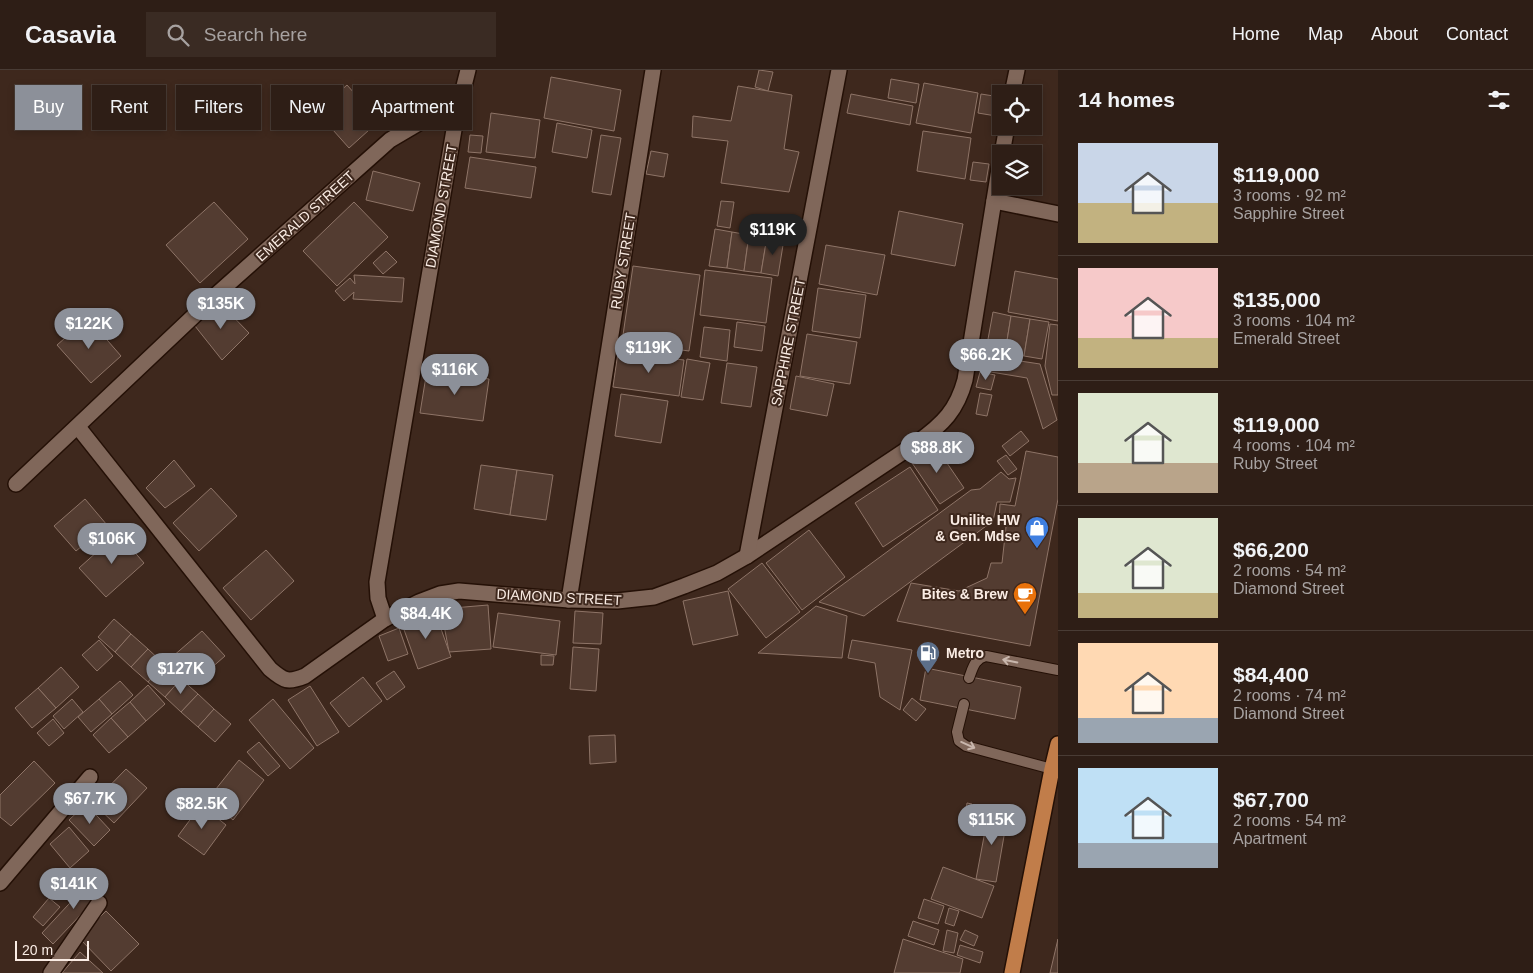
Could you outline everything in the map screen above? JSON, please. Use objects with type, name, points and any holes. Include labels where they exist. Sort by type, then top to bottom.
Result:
[{"type":"main road","points":[[1012,973],[1058,744]]},
{"type":"street","name":"DIAMOND STREET","points":[[464,85],[468,70]]},
{"type":"street","name":"RUBY STREET","points":[[569,600],[653,70]]},
{"type":"street","name":"SAPPHIRE STREET","points":[[747,556],[839,70]]},
{"type":"street","points":[[1014,85],[1016,70]]},
{"type":"street","name":"EMERALD STREET","points":[[16,484],[217,294],[390,140],[408,130]]},
{"type":"street","name":"DIAMOND STREET","points":[[454,130],[377,582],[378,598],[385,619],[433,597],[459,591],[569,600],[617,601],[654,597],[717,573],[747,556],[918,442],[937,428],[960,398],[965,380],[995,195]]},
{"type":"street","points":[[994,201],[1058,214]]},
{"type":"street","points":[[78,427],[264,661],[280,678],[293,681],[305,676],[385,619]]},
{"type":"street","points":[[0,884],[90,777]]},
{"type":"street","points":[[51,973],[99,903]]},
{"type":"lane","points":[[969,678],[975,662],[986,656],[1058,670]]},
{"type":"lane","points":[[964,704],[957,732],[959,741],[966,746],[1052,768]]},
{"type":"building","points":[[759,70],[773,72],[768,91],[755,87]]},
{"type":"building","points":[[551,77],[621,90],[614,131],[544,118]]},
{"type":"building","points":[[891,79],[919,84],[916,103],[888,98]]},
{"type":"building","points":[[924,83],[978,93],[971,133],[916,123]]},
{"type":"building","points":[[347,85],[353,92],[353,130],[369,130],[349,148],[333,130],[343,130],[343,89]]},
{"type":"building","points":[[738,86],[792,95],[784,149],[799,152],[789,192],[721,183],[728,141],[692,137],[693,116],[731,121]]},
{"type":"building","points":[[851,94],[913,106],[910,125],[847,113]]},
{"type":"building","points":[[981,94],[992,96],[992,115],[978,113]]},
{"type":"building","points":[[491,113],[540,120],[535,158],[486,152]]},
{"type":"building","points":[[557,123],[592,130],[587,158],[552,152]]},
{"type":"building","points":[[923,131],[971,138],[965,179],[917,171]]},
{"type":"building","points":[[470,135],[483,136],[481,153],[468,152]]},
{"type":"building","points":[[601,135],[621,138],[611,195],[592,192]]},
{"type":"building","points":[[651,151],[668,154],[664,177],[646,174]]},
{"type":"building","points":[[470,157],[536,167],[531,198],[465,188]]},
{"type":"building","points":[[973,162],[989,164],[986,182],[970,180]]},
{"type":"building","points":[[373,171],[420,183],[413,211],[366,200]]},
{"type":"building","points":[[721,201],[734,202],[730,228],[717,226]]},
{"type":"building","points":[[214,202],[248,239],[200,283],[166,245]]},
{"type":"building","points":[[354,202],[388,237],[337,286],[303,251]]},
{"type":"building","points":[[899,211],[963,224],[955,266],[891,254]]},
{"type":"building","points":[[715,229],[732,232],[727,268],[709,266]]},
{"type":"building","points":[[732,232],[749,235],[744,271],[727,268]]},
{"type":"building","points":[[749,235],[767,237],[761,273],[744,271]]},
{"type":"building","points":[[767,237],[784,239],[778,276],[761,273]]},
{"type":"building","points":[[826,245],[885,255],[877,295],[819,284]]},
{"type":"building","points":[[386,251],[397,262],[383,274],[373,263]]},
{"type":"building","points":[[633,266],[700,275],[689,351],[622,342]]},
{"type":"building","points":[[705,270],[772,278],[766,323],[700,315]]},
{"type":"building","points":[[1015,271],[1058,279],[1058,321],[1008,312]]},
{"type":"building","points":[[354,275],[404,278],[402,302],[353,299],[354,292],[344,301],[335,291],[350,278],[355,284]]},
{"type":"building","points":[[818,288],[866,295],[860,338],[812,331]]},
{"type":"building","points":[[217,300],[249,333],[222,360],[195,326]]},
{"type":"building","points":[[993,312],[1011,316],[1005,353],[986,350]]},
{"type":"building","points":[[1011,316],[1030,319],[1024,356],[1005,353]]},
{"type":"building","points":[[88,318],[121,356],[91,383],[57,345]]},
{"type":"building","points":[[1030,319],[1049,322],[1042,359],[1024,356]]},
{"type":"building","points":[[737,322],[765,326],[762,351],[734,347]]},
{"type":"building","points":[[1050,324],[1058,325],[1058,395],[1052,395],[1045,366]]},
{"type":"building","points":[[704,327],[730,330],[727,361],[700,357]]},
{"type":"building","points":[[807,334],[857,342],[850,384],[800,376]]},
{"type":"building","points":[[618,352],[684,360],[679,396],[613,387]]},
{"type":"building","points":[[987,356],[1040,364],[1057,420],[1043,429],[1027,378],[985,371]]},
{"type":"building","points":[[687,359],[710,363],[703,400],[681,397]]},
{"type":"building","points":[[727,363],[757,367],[751,407],[721,403]]},
{"type":"building","points":[[427,370],[489,379],[483,421],[420,413]]},
{"type":"building","points":[[980,372],[995,375],[991,390],[976,387]]},
{"type":"building","points":[[796,376],[834,384],[827,416],[790,409]]},
{"type":"building","points":[[980,393],[992,395],[987,416],[976,414]]},
{"type":"building","points":[[621,394],[668,401],[661,443],[615,436]]},
{"type":"building","points":[[1021,431],[1029,441],[1010,456],[1002,446]]},
{"type":"building","points":[[934,444],[964,488],[940,504],[910,460]]},
{"type":"building","points":[[1026,451],[1058,457],[1058,499],[1030,646],[897,621],[911,583],[959,591],[987,578],[991,563],[1002,563],[1006,527],[999,522],[1000,504],[1015,506]]},
{"type":"building","points":[[1006,455],[1017,469],[1008,475],[997,461]]},
{"type":"building","points":[[174,460],[195,486],[165,508],[146,488]]},
{"type":"building","points":[[481,465],[517,470],[510,515],[474,509]]},
{"type":"building","points":[[910,467],[938,510],[883,547],[855,503]]},
{"type":"building","points":[[517,470],[553,475],[546,520],[510,515]]},
{"type":"building","points":[[1001,472],[1009,479],[1016,478],[1010,502],[997,502],[993,521],[864,616],[819,602],[971,490],[980,489]]},
{"type":"building","points":[[211,488],[237,516],[199,551],[173,523]]},
{"type":"building","points":[[85,499],[107,525],[76,551],[54,526]]},
{"type":"building","points":[[809,530],[845,577],[802,610],[766,563]]},
{"type":"building","points":[[118,533],[144,563],[106,597],[79,568]]},
{"type":"building","points":[[266,550],[294,581],[251,620],[223,588]]},
{"type":"building","points":[[762,563],[800,612],[766,638],[728,589]]},
{"type":"building","points":[[728,591],[738,635],[693,645],[683,601]]},
{"type":"building","points":[[488,605],[491,649],[449,652],[441,609]]},
{"type":"building","points":[[816,606],[847,616],[842,658],[758,653]]},
{"type":"building","points":[[575,611],[603,613],[601,644],[573,643]]},
{"type":"building","points":[[435,612],[451,657],[418,669],[402,624]]},
{"type":"building","points":[[498,613],[560,621],[556,655],[493,647]]},
{"type":"building","points":[[114,619],[131,634],[115,652],[98,637]]},
{"type":"building","points":[[399,628],[408,654],[388,661],[379,636]]},
{"type":"building","points":[[202,631],[225,656],[194,683],[172,657]]},
{"type":"building","points":[[131,634],[148,649],[131,667],[115,652]]},
{"type":"building","points":[[99,640],[113,656],[97,671],[82,655]]},
{"type":"building","points":[[852,640],[912,650],[900,710],[880,697],[875,663],[848,658]]},
{"type":"building","points":[[573,647],[599,649],[596,691],[570,689]]},
{"type":"building","points":[[148,649],[164,664],[148,682],[131,667]]},
{"type":"building","points":[[541,655],[554,656],[553,665],[541,665]]},
{"type":"building","points":[[164,664],[181,679],[165,697],[148,682]]},
{"type":"building","points":[[61,667],[79,687],[56,708],[38,688]]},
{"type":"building","points":[[926,668],[1021,687],[1015,719],[920,700]]},
{"type":"building","points":[[394,671],[405,687],[387,700],[376,683]]},
{"type":"building","points":[[363,677],[382,701],[349,727],[330,703]]},
{"type":"building","points":[[181,679],[198,694],[181,712],[165,697]]},
{"type":"building","points":[[120,681],[133,695],[112,714],[99,699]]},
{"type":"building","points":[[148,685],[165,704],[146,721],[130,702]]},
{"type":"building","points":[[310,686],[339,732],[317,746],[288,700]]},
{"type":"building","points":[[38,688],[56,708],[32,728],[15,708]]},
{"type":"building","points":[[198,694],[214,709],[198,727],[181,712]]},
{"type":"building","points":[[912,698],[926,709],[916,721],[903,710]]},
{"type":"building","points":[[72,699],[83,712],[64,729],[53,716]]},
{"type":"building","points":[[99,699],[112,714],[91,732],[78,717]]},
{"type":"building","points":[[273,699],[314,748],[290,769],[249,720]]},
{"type":"building","points":[[130,702],[146,721],[128,737],[111,718]]},
{"type":"building","points":[[214,709],[231,724],[215,742],[198,727]]},
{"type":"building","points":[[111,718],[128,737],[109,753],[93,735]]},
{"type":"building","points":[[53,719],[64,733],[49,746],[37,733]]},
{"type":"building","points":[[615,735],[616,762],[590,764],[589,736]]},
{"type":"building","points":[[259,742],[280,766],[268,776],[247,752]]},
{"type":"building","points":[[239,760],[264,780],[233,820],[208,799]]},
{"type":"building","points":[[34,761],[55,783],[11,826],[0,817],[0,795]]},
{"type":"building","points":[[126,769],[147,788],[114,823],[93,803]]},
{"type":"building","points":[[967,803],[972,804],[969,822],[964,821]]},
{"type":"building","points":[[86,804],[110,830],[94,846],[69,820]]},
{"type":"building","points":[[201,805],[226,825],[204,855],[178,836]]},
{"type":"building","points":[[989,810],[1008,813],[996,882],[976,879]]},
{"type":"building","points":[[69,827],[89,851],[70,868],[50,844]]},
{"type":"building","points":[[943,867],[994,886],[982,918],[931,899]]},
{"type":"building","points":[[94,877],[106,888],[53,944],[42,933]]},
{"type":"building","points":[[59,884],[66,891],[57,900],[50,893]]},
{"type":"building","points":[[49,898],[60,907],[43,926],[33,917]]},
{"type":"building","points":[[924,899],[944,906],[938,924],[918,918]]},
{"type":"building","points":[[949,908],[959,911],[954,926],[945,923]]},
{"type":"building","points":[[106,911],[139,944],[111,971],[79,938]]},
{"type":"building","points":[[913,921],[939,930],[934,945],[908,936]]},
{"type":"building","points":[[947,930],[958,933],[954,953],[943,951]]},
{"type":"building","points":[[965,930],[978,936],[974,946],[960,940]]},
{"type":"building","points":[[903,939],[963,959],[960,973],[894,973]]},
{"type":"building","points":[[1058,939],[1058,973],[1050,973]]},
{"type":"building","points":[[960,945],[983,952],[980,963],[957,955]]},
{"type":"building","points":[[80,952],[103,973],[62,973]]},
{"type":"place","name":"Unilite HW & Gen. Mdse","points":[[1037,549]]},
{"type":"place","name":"Bites & Brew","points":[[1025,615]]},
{"type":"place","name":"Metro","points":[[928,674]]}]
